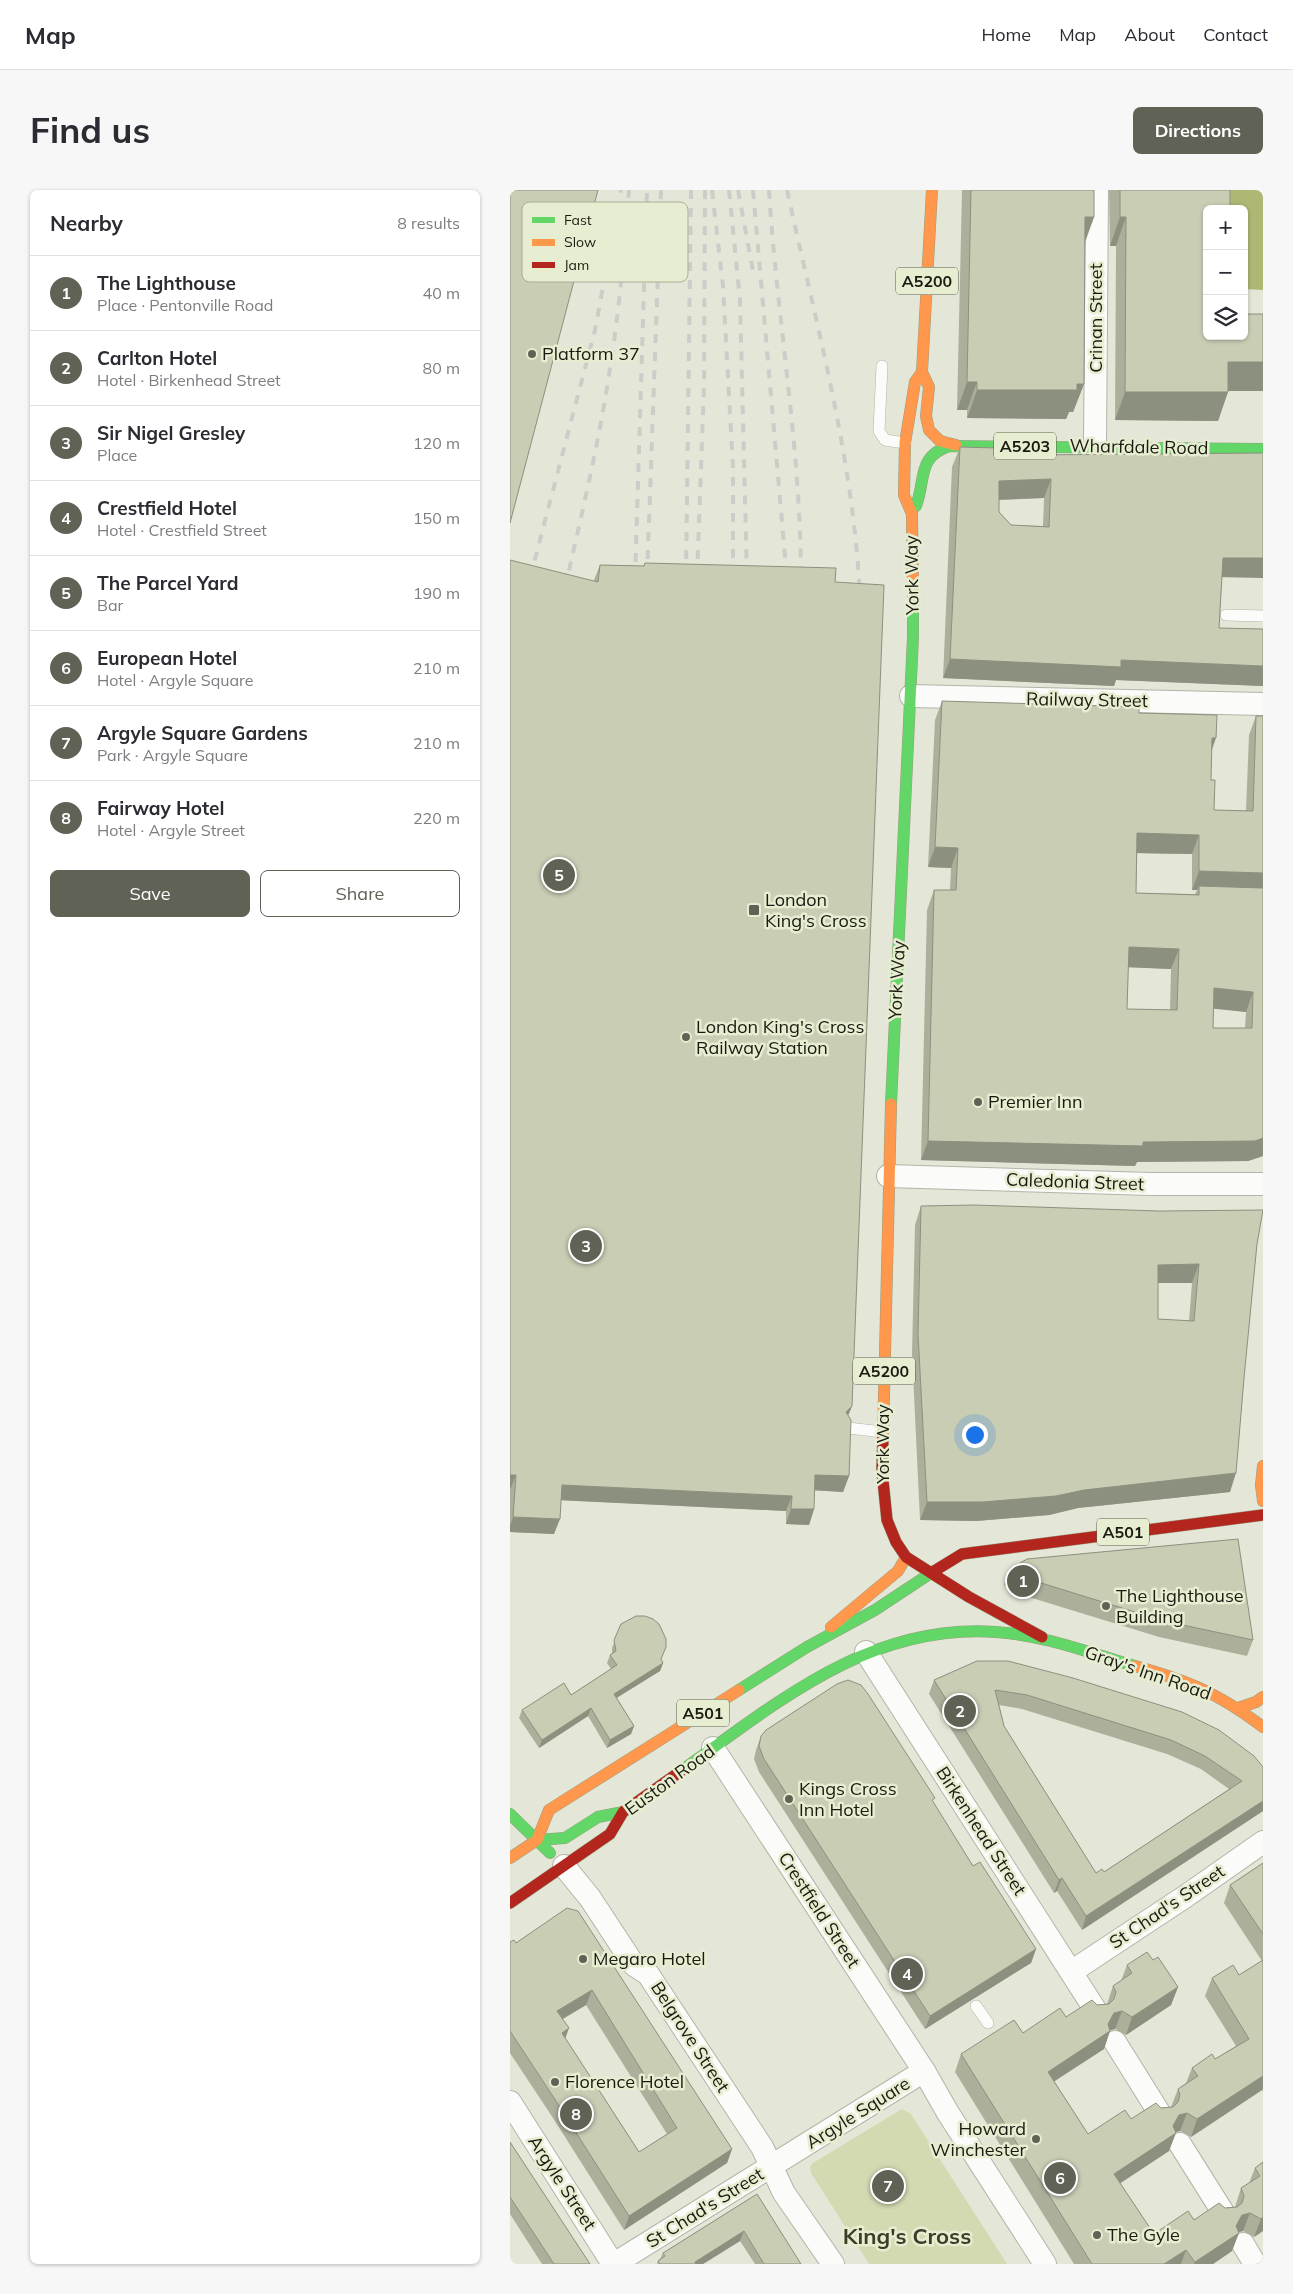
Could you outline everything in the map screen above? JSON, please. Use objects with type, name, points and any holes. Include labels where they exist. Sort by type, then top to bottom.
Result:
[{"type":"main road","name":"York Way","points":[[929,389],[922,372],[932,190]]},
{"type":"main road","name":"York Way","points":[[922,372],[915,382],[905,443],[904,495],[912,514],[913,638],[888,1176],[883,1432],[884,1506],[891,1532],[906,1557],[931,1573]]},
{"type":"main road","name":"Wharfdale Road","points":[[929,389],[926,416],[929,430],[940,441],[956,445]]},
{"type":"main road","name":"Wharfdale Road","points":[[912,514],[922,495],[925,464],[932,454],[942,448],[956,445],[1263,449]]},
{"type":"main road","points":[[1263,1466],[1261,1485],[1263,1501]]},
{"type":"main road","name":"A501","points":[[807,1647],[875,1610],[962,1554],[1263,1515]]},
{"type":"main road","points":[[807,1647],[892,1575],[903,1564],[906,1557]]},
{"type":"main road","name":"Gray's Inn Road","points":[[931,1573],[993,1611],[1038,1635],[1191,1684],[1238,1708],[1263,1727]]},
{"type":"main road","name":"Gray's Inn Road","points":[[866,1652],[921,1636],[970,1631],[1017,1634],[1056,1642]]},
{"type":"main road","name":"Euston Road","points":[[537,1840],[550,1810],[807,1647]]},
{"type":"main road","name":"Euston Road","points":[[510,1903],[610,1834],[623,1812],[806,1683],[844,1661],[866,1652]]},
{"type":"main road","points":[[1238,1708],[1256,1702],[1263,1697]]},
{"type":"main road","name":"A501","points":[[510,1858],[537,1840],[565,1838],[598,1817],[623,1812]]},
{"type":"main road","points":[[510,1814],[564,1866]]},
{"type":"street","name":"Crinan Street","points":[[1095,446],[1097,190]]},
{"type":"street","name":"Railway Street","points":[[911,696],[1263,704]]},
{"type":"street","name":"Caledonia Street","points":[[888,1176],[1151,1184],[1263,1184]]},
{"type":"street","name":"Birkenhead Street","points":[[866,1652],[1096,2011]]},
{"type":"street","name":"Crestfield Street","points":[[714,1748],[924,2071]]},
{"type":"street","name":"St Chad's Street","points":[[1071,1972],[1186,1896],[1263,1842]]},
{"type":"street","name":"Belgrove Street","points":[[564,1866],[590,1898],[634,1965],[648,1974],[762,2147],[771,2167]]},
{"type":"street","points":[[1115,2042],[1160,2114]]},
{"type":"street","name":"Argyle Square","points":[[771,2167],[924,2071],[948,2113],[1045,2264]]},
{"type":"street","name":"Argyle Street","points":[[510,2102],[614,2264]]},
{"type":"street","points":[[1180,2144],[1224,2214]]},
{"type":"street","name":"St Chad's Street","points":[[614,2264],[771,2167]]},
{"type":"street","points":[[771,2167],[784,2193],[833,2264]]},
{"type":"street","points":[[1243,2244],[1255,2264]]},
{"type":"lane","points":[[882,366],[879,431],[885,440],[905,443]]},
{"type":"lane","points":[[1226,615],[1263,616]]},
{"type":"lane","points":[[848,1428],[883,1432]]},
{"type":"lane","points":[[892,1575],[906,1574],[918,1581]]},
{"type":"lane","points":[[976,2006],[988,2024]]},
{"type":"shaded area","points":[[1222,190],[1263,190],[1263,290],[1248,289],[1248,205],[1222,205]]},
{"type":"shaded area","points":[[902,2109],[911,2114],[1007,2264],[869,2264],[811,2173],[810,2167],[813,2163]]},
{"type":"building","name":"Platform 37","points":[[510,190],[598,190],[595,202],[522,202],[522,282],[574,282],[510,523]]},
{"type":"building","points":[[971,190],[1094,190],[1094,217],[1085,217],[1084,384],[1077,384],[1077,390],[977,390],[977,382],[967,382]]},
{"type":"building","points":[[1120,190],[1230,190],[1230,205],[1203,205],[1203,340],[1248,340],[1248,314],[1263,314],[1263,362],[1228,362],[1228,392],[1125,392],[1126,217],[1120,217]]},
{"type":"building","points":[[960,447],[1033,449],[1033,455],[1263,453],[1263,558],[1223,558],[1219,628],[1263,629],[1263,666],[1121,660],[1121,667],[950,659]],"holes":[[[1051,479],[1049,527],[1011,525],[999,512],[999,481]]]},
{"type":"building","name":"London King's Cross Railway Station","points":[[510,560],[598,582],[600,565],[644,566],[645,563],[836,568],[835,582],[884,585],[852,1406],[846,1412],[851,1420],[849,1476],[815,1475],[814,1509],[791,1509],[792,1496],[562,1485],[560,1519],[513,1517],[516,1475],[510,1475]]},
{"type":"building","points":[[942,701],[1139,707],[1139,713],[1217,715],[1216,738],[1212,738],[1211,780],[1215,780],[1214,810],[1253,811],[1256,716],[1263,716],[1263,873],[1199,871],[1199,835],[1137,833],[1136,893],[1199,895],[1199,886],[1263,888],[1263,1138],[1255,1141],[1143,1142],[1143,1146],[928,1141],[934,890],[956,890],[958,848],[935,847]],"holes":[[[1129,947],[1179,949],[1177,1010],[1127,1009]],[[1214,988],[1253,992],[1252,1028],[1213,1028]]]},
{"type":"building","points":[[974,1205],[1159,1211],[1263,1210],[1257,1244],[1236,1473],[1084,1490],[1056,1496],[983,1502],[927,1502],[918,1334],[921,1206]],"holes":[[[1199,1264],[1194,1321],[1158,1319],[1158,1265]]]},
{"type":"building","points":[[1238,1539],[1253,1640],[1164,1621],[1025,1578],[1010,1569],[1027,1559]]},
{"type":"building","points":[[636,1616],[645,1616],[659,1624],[666,1639],[666,1647],[661,1659],[663,1663],[614,1694],[634,1726],[610,1740],[591,1708],[542,1740],[522,1710],[564,1683],[571,1695],[617,1665],[610,1655],[616,1651],[614,1640],[621,1624]]},
{"type":"building","points":[[977,1661],[1008,1661],[1073,1678],[1182,1712],[1219,1730],[1254,1756],[1263,1767],[1263,1801],[1086,1916],[1062,1878],[1059,1880],[934,1680]],"holes":[[[995,1690],[1027,1695],[1171,1740],[1205,1756],[1242,1781],[1104,1872],[1102,1869],[1096,1873],[1004,1726]]]},
{"type":"building","points":[[848,1680],[861,1685],[868,1694],[935,1798],[932,1800],[973,1866],[980,1862],[1036,1949],[930,2016],[764,1759],[759,1746],[761,1736],[766,1730],[837,1684]]},
{"type":"building","points":[[1263,1863],[1263,1934],[1230,1885]]},
{"type":"building","points":[[567,1908],[578,1911],[732,2149],[629,2216],[510,2031],[510,1942],[514,1940],[516,1943]],"holes":[[[592,1990],[677,2128],[639,2152],[562,2033],[569,2028],[557,2011]]]},
{"type":"building","points":[[1147,1952],[1153,1960],[1158,1957],[1178,1987],[1132,2017],[1122,2011],[1114,2013],[1108,2024],[1110,2031],[1048,2072],[1088,2134],[1125,2110],[1131,2119],[1156,2103],[1161,2108],[1173,2107],[1178,2102],[1180,2095],[1178,2089],[1198,2076],[1192,2068],[1212,2054],[1215,2059],[1249,2039],[1212,1978],[1233,1965],[1239,1975],[1263,1960],[1263,2076],[1197,2119],[1187,2113],[1179,2115],[1173,2126],[1176,2133],[1114,2174],[1154,2234],[1188,2211],[1194,2220],[1219,2203],[1225,2208],[1237,2207],[1242,2203],[1244,2196],[1241,2188],[1260,2176],[1255,2168],[1263,2162],[1263,2217],[1261,2219],[1250,2213],[1242,2215],[1236,2226],[1239,2233],[1195,2262],[1186,2250],[1164,2264],[1092,2264],[961,2054],[1014,2020],[1023,2033],[1060,2008],[1066,2017],[1092,2000],[1097,2005],[1109,2004],[1114,1999],[1116,1992],[1113,1986],[1132,1973],[1127,1965]]},
{"type":"building","points":[[510,2142],[590,2264],[554,2264],[510,2197]]},
{"type":"building","points":[[757,2194],[801,2264],[764,2264],[744,2231],[695,2262],[696,2264],[660,2264],[658,2261],[665,2256],[663,2253]]},
{"type":"railway","points":[[619,202],[621,190]]},
{"type":"railway","points":[[628,202],[629,190]]},
{"type":"railway","points":[[647,190],[647,202]]},
{"type":"railway","points":[[661,190],[661,202]]},
{"type":"railway","points":[[686,577],[691,190]]},
{"type":"railway","points":[[697,577],[704,386],[705,190]]},
{"type":"railway","points":[[712,190],[723,286],[733,468],[733,579]]},
{"type":"railway","points":[[729,190],[740,300],[747,579]]},
{"type":"railway","points":[[738,190],[753,271]]},
{"type":"railway","points":[[753,190],[787,579]]},
{"type":"railway","points":[[769,190],[793,433],[800,531],[801,580]]},
{"type":"railway","points":[[787,190],[842,444],[856,546],[860,598]]},
{"type":"railway","points":[[530,578],[595,330],[604,282]]},
{"type":"railway","points":[[565,588],[605,402],[621,282]]},
{"type":"railway","points":[[635,580],[644,282]]},
{"type":"railway","points":[[647,577],[658,282]]},
{"type":"traffic: fast","points":[[916,506],[927,463],[932,456],[949,446],[1263,449]]},
{"type":"traffic: fast","points":[[891,1104],[913,637],[913,591]]},
{"type":"traffic: fast","points":[[739,1690],[807,1647],[875,1610],[931,1573]]},
{"type":"traffic: fast","points":[[681,1771],[790,1694],[828,1672],[867,1654],[907,1640],[950,1633],[996,1632],[1014,1634],[1067,1645],[1135,1666]]},
{"type":"traffic: fast","points":[[537,1840],[565,1838],[598,1817],[623,1812]]},
{"type":"traffic: fast","points":[[510,1814],[550,1853]]},
{"type":"traffic: slow","points":[[932,190],[922,372],[929,387],[926,416],[929,430],[940,441],[956,445]]},
{"type":"traffic: slow","points":[[913,591],[912,514],[904,495],[905,443],[915,382],[922,372]]},
{"type":"traffic: slow","points":[[883,1437],[891,1104]]},
{"type":"traffic: slow","points":[[1263,1466],[1261,1485],[1263,1501]]},
{"type":"traffic: slow","points":[[831,1627],[898,1571],[906,1557]]},
{"type":"traffic: slow","points":[[1135,1666],[1202,1689],[1232,1705],[1263,1727]]},
{"type":"traffic: slow","points":[[510,1858],[537,1840],[549,1810],[739,1690]]},
{"type":"traffic: slow","points":[[1238,1708],[1256,1702],[1263,1697]]},
{"type":"traffic: jam","points":[[883,1437],[882,1471],[887,1520],[896,1542],[906,1557],[969,1597],[1042,1637]]},
{"type":"traffic: jam","points":[[931,1573],[962,1554],[1263,1515]]},
{"type":"traffic: jam","points":[[510,1903],[610,1834],[623,1812],[681,1771]]},
{"type":"place","name":"Platform 37","points":[[532,354]]},
{"type":"place","name":"The Parcel Yard","points":[[559,875]]},
{"type":"place","name":"London King's Cross","points":[[754,910]]},
{"type":"place","name":"London King's Cross Railway Station","points":[[686,1037]]},
{"type":"place","name":"Premier Inn","points":[[978,1102]]},
{"type":"place","name":"Sir Nigel Gresley","points":[[586,1246]]},
{"type":"place","name":"The Lighthouse","points":[[1023,1581]]},
{"type":"place","name":"The Lighthouse Building","points":[[1106,1606]]},
{"type":"place","name":"Carlton Hotel","points":[[960,1711]]},
{"type":"place","name":"Kings Cross Inn Hotel","points":[[789,1799]]},
{"type":"place","name":"Megaro Hotel","points":[[583,1959]]},
{"type":"place","name":"Crestfield Hotel","points":[[907,1974]]},
{"type":"place","name":"Florence Hotel","points":[[555,2082]]},
{"type":"place","name":"Fairway Hotel","points":[[576,2114]]},
{"type":"place","name":"Howard Winchester","points":[[1036,2139]]},
{"type":"place","name":"European Hotel","points":[[1060,2178]]},
{"type":"place","name":"Argyle Square Gardens","points":[[888,2186]]},
{"type":"place","name":"The Gyle","points":[[1097,2235]]},
{"type":"district","name":"King's Cross","points":[[907,2236]]}]
